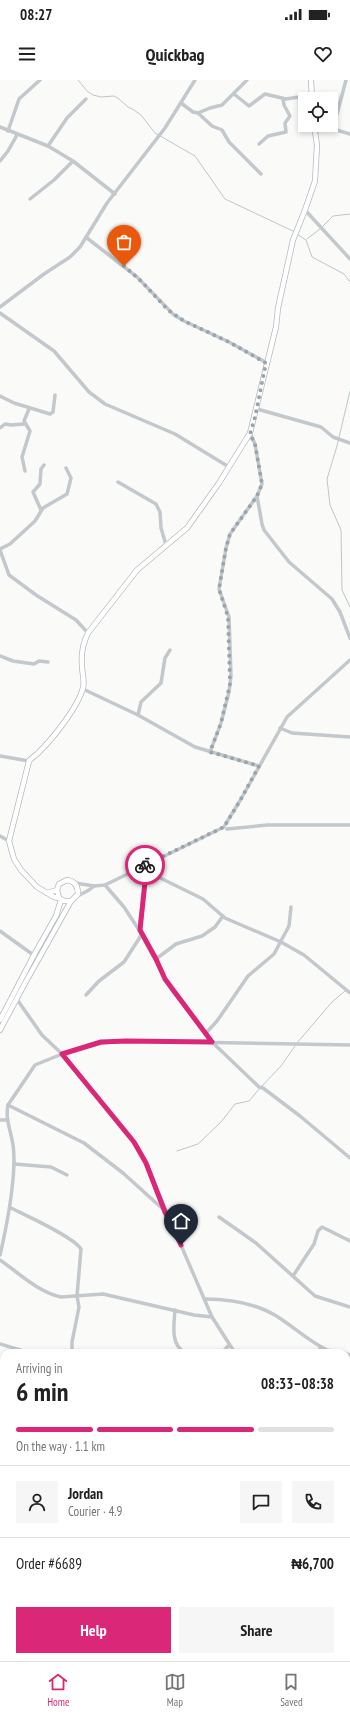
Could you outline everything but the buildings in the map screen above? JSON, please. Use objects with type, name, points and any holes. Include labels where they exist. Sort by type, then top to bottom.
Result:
[{"type":"main road","points":[[311,80],[312,92]]},
{"type":"main road","points":[[74,899],[64,901],[34,885],[19,868],[14,859],[10,841],[29,761],[33,756],[39,753],[61,728],[83,688],[82,658],[88,633],[137,570],[187,528],[250,434],[257,409],[266,363],[276,327],[279,301],[292,240],[306,210],[315,181],[317,145],[315,132]]},
{"type":"main road","points":[[0,1020],[22,984],[39,959],[74,899],[78,890],[75,883],[64,881],[59,884],[57,890],[60,899],[56,916],[34,956],[22,984],[16,998],[0,1030]]},
{"type":"main road","points":[[47,893],[57,890]]},
{"type":"street","points":[[8,131],[20,99],[40,80]]},
{"type":"street","points":[[0,307],[44,274],[70,257],[87,238],[115,194],[165,128],[195,80]]},
{"type":"street","points":[[198,113],[222,105],[247,80]]},
{"type":"street","points":[[338,113],[346,80]]},
{"type":"street","points":[[234,94],[249,106],[265,94],[283,99],[298,98]]},
{"type":"street","points":[[48,146],[64,122],[86,99]]},
{"type":"street","points":[[259,144],[268,136],[286,132],[285,123],[290,116],[284,105],[283,99]]},
{"type":"street","points":[[181,103],[193,112],[198,113],[212,126],[222,130],[229,142],[261,174]]},
{"type":"street","points":[[0,127],[48,146],[73,161],[115,194]]},
{"type":"street","points":[[338,130],[350,134]]},
{"type":"street","points":[[0,161],[8,151],[17,135]]},
{"type":"street","points":[[30,199],[54,180],[73,161]]},
{"type":"street","points":[[306,210],[350,259]]},
{"type":"street","points":[[87,238],[137,277],[174,315],[229,342],[266,363]]},
{"type":"street","points":[[0,313],[54,351],[89,392],[105,404],[175,434],[229,467]]},
{"type":"street","points":[[0,396],[29,409],[48,414],[52,413],[55,395]]},
{"type":"street","points":[[25,471],[22,457],[30,431],[24,424],[24,419],[29,409]]},
{"type":"street","points":[[257,409],[321,427],[333,437],[350,443]]},
{"type":"street","points":[[0,428],[5,424],[24,424]]},
{"type":"street","points":[[210,752],[221,723],[230,687],[228,617],[219,589],[226,548],[230,534],[257,496],[262,481],[255,444],[250,434]]},
{"type":"street","points":[[41,510],[33,492],[40,484],[41,469],[44,464]]},
{"type":"street","points":[[66,468],[71,478],[69,492],[65,496],[41,510],[35,520],[25,530],[10,544],[0,550],[9,575],[36,596],[71,616],[80,623],[88,633]]},
{"type":"street","points":[[118,482],[156,504],[160,512],[161,528],[166,545]]},
{"type":"street","points":[[257,496],[264,530],[290,562],[332,599],[340,612],[350,638]]},
{"type":"street","points":[[138,715],[141,702],[160,683],[165,658],[170,650]]},
{"type":"street","points":[[0,656],[13,661],[34,664],[39,661],[48,662]]},
{"type":"street","points":[[226,827],[280,728],[296,708],[350,660]]},
{"type":"street","points":[[83,688],[138,715],[195,747],[259,766]]},
{"type":"street","points":[[280,728],[292,733],[350,737]]},
{"type":"street","points":[[0,756],[29,761]]},
{"type":"street","points":[[75,883],[94,886],[105,885],[218,829],[226,827],[233,828],[268,825],[350,825]]},
{"type":"street","points":[[0,836],[10,841]]},
{"type":"street","points":[[145,866],[148,872],[203,899],[223,916],[281,942],[304,955],[350,993]]},
{"type":"street","points":[[140,930],[145,882],[148,872]]},
{"type":"street","points":[[105,885],[124,907],[140,930],[171,989],[212,1042],[261,1088],[305,1120],[350,1158]]},
{"type":"street","points":[[74,899],[94,886]]},
{"type":"street","points":[[206,1033],[217,1021],[245,979],[260,965],[272,957],[290,926],[291,906]]},
{"type":"street","points":[[156,959],[176,944],[202,936],[215,927],[223,916]]},
{"type":"street","points":[[0,931],[39,959]]},
{"type":"street","points":[[86,996],[99,981],[124,962],[142,934]]},
{"type":"street","points":[[16,998],[42,1035],[62,1054],[134,1142],[146,1163],[165,1212],[205,1298],[212,1317],[232,1349]]},
{"type":"street","points":[[0,1255],[10,1208],[14,1164],[10,1126],[6,1120],[8,1105],[35,1065],[62,1054],[101,1042],[212,1042],[350,1045]]},
{"type":"street","points":[[8,1105],[84,1143],[123,1173],[165,1212]]},
{"type":"street","points":[[0,1120],[6,1120]]},
{"type":"street","points":[[14,1164],[51,1167],[67,1175]]},
{"type":"street","points":[[10,1208],[37,1220],[79,1245],[81,1254],[77,1296],[79,1307],[72,1349]]},
{"type":"street","points":[[219,1217],[256,1243],[315,1296],[350,1307]]},
{"type":"street","points":[[293,1276],[314,1244],[318,1231],[322,1227],[350,1241]]},
{"type":"street","points":[[0,1260],[33,1284],[50,1294],[61,1297],[103,1294],[212,1317]]},
{"type":"street","points":[[205,1298],[225,1299],[260,1308],[280,1318],[325,1349]]},
{"type":"street","points":[[175,1310],[174,1339],[177,1347],[180,1349]]},
{"type":"street","points":[[0,1344],[17,1349]]},
{"type":"street","points":[[226,1349],[229,1345]]},
{"type":"waterway","points":[[78,80],[87,91],[93,95],[101,97],[114,96],[118,98],[128,107],[141,115],[155,133],[195,156],[225,199],[295,232]]},
{"type":"waterway","points":[[322,227],[333,216],[350,214]]},
{"type":"waterway","points":[[307,239],[320,229]]},
{"type":"waterway","points":[[297,234],[306,240],[312,257],[344,274],[350,282]]},
{"type":"waterway","points":[[350,391],[337,446],[327,479],[330,505],[341,530],[342,590],[350,607]]},
{"type":"waterway","points":[[297,1043],[332,1002],[345,991]]},
{"type":"waterway","points":[[262,1086],[281,1066],[295,1046]]},
{"type":"waterway","points":[[177,1151],[198,1144],[221,1122],[235,1104],[249,1101],[260,1088]]},
{"type":"way so far","points":[[124,266],[137,277],[174,315],[229,342],[266,363],[250,434],[253,437],[255,444],[262,484],[257,496],[230,534],[220,578],[220,595],[227,610],[228,617],[229,667],[231,676],[229,692],[221,723],[210,752],[259,766],[224,827],[201,837],[167,856],[145,865]]},
{"type":"route","points":[[145,865],[148,872],[145,882],[140,930],[171,989],[212,1042],[101,1042],[62,1054],[134,1142],[146,1163],[165,1212],[181,1245]]}]
